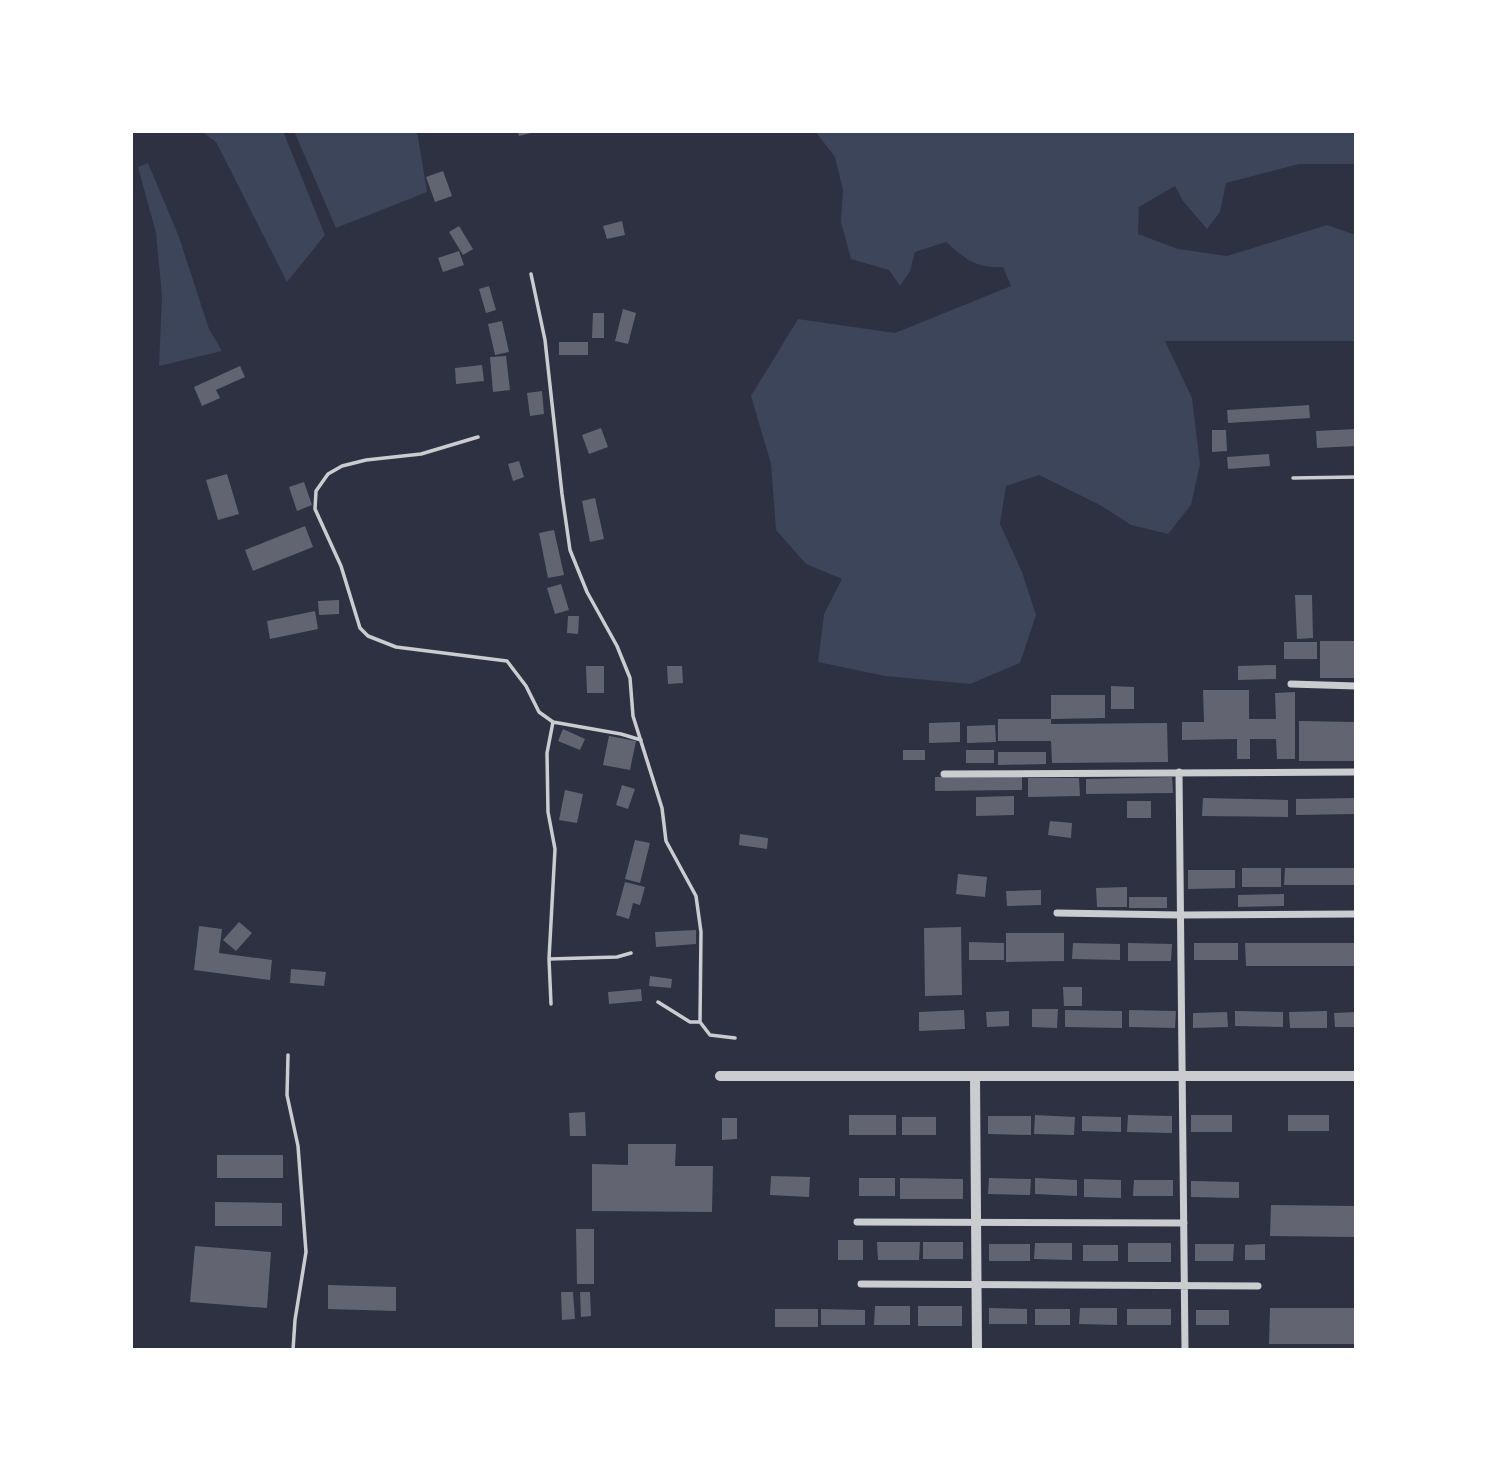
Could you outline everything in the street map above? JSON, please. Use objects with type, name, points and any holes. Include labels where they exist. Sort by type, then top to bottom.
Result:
[{"type":"street","points":[[1292,684],[1356,686]]},
{"type":"street","points":[[1179,772],[1185,1350]]},
{"type":"street","points":[[944,774],[1356,772]]},
{"type":"street","points":[[1057,913],[1356,914]]},
{"type":"street","points":[[720,1076],[1356,1076]]},
{"type":"street","points":[[975,1077],[977,1350]]},
{"type":"street","points":[[857,1222],[1184,1223]]},
{"type":"street","points":[[862,1284],[1258,1286]]},
{"type":"lane","points":[[531,274],[545,340],[570,550],[587,592],[617,646],[630,678],[633,716],[662,808],[666,841],[695,895],[701,932],[701,1022],[710,1035],[735,1038]]},
{"type":"lane","points":[[478,437],[421,454],[366,460],[342,466],[328,474],[316,491],[316,509],[341,566],[360,628],[368,636],[396,648],[507,661],[526,686],[539,712],[553,722],[641,740]]},
{"type":"lane","points":[[1293,478],[1356,477]]},
{"type":"lane","points":[[551,1004],[549,959],[555,849],[548,812],[547,753],[553,722]]},
{"type":"lane","points":[[549,959],[617,957],[631,953]]},
{"type":"lane","points":[[658,1002],[690,1022],[701,1022]]},
{"type":"lane","points":[[288,1055],[287,1095],[298,1146],[306,1252],[293,1350]]},
{"type":"shaded area","points":[[201,131],[283,131],[325,235],[287,282],[216,142]]},
{"type":"shaded area","points":[[294,131],[417,131],[427,192],[336,228]]},
{"type":"shaded area","points":[[815,131],[1356,131],[1356,164],[1299,164],[1226,183],[1220,212],[1207,229],[1183,201],[1175,186],[1139,207],[1138,234],[1178,249],[1227,256],[1327,225],[1356,235],[1356,341],[1165,341],[1192,398],[1200,464],[1191,505],[1168,534],[1131,525],[1100,505],[1039,475],[1006,486],[1000,524],[1022,572],[1036,615],[1020,663],[970,684],[885,676],[818,662],[824,614],[842,579],[806,564],[776,530],[771,464],[751,396],[798,319],[895,333],[1011,286],[1003,267],[972,262],[946,242],[915,252],[910,271],[900,286],[889,270],[851,259],[841,222],[843,190],[835,157]]},
{"type":"shaded area","points":[[148,163],[179,237],[209,329],[222,351],[159,366],[162,296],[156,233],[138,167]]},
{"type":"building","points":[[518,131],[535,131],[535,132],[519,136]]},
{"type":"building","points":[[443,171],[452,196],[435,202],[426,177]]},
{"type":"building","points":[[622,221],[625,235],[607,239],[603,226]]},
{"type":"building","points":[[459,226],[473,249],[463,255],[449,232]]},
{"type":"building","points":[[459,251],[464,265],[443,272],[438,258]]},
{"type":"building","points":[[489,286],[496,310],[486,313],[479,289]]},
{"type":"building","points":[[623,309],[636,313],[628,344],[615,341]]},
{"type":"building","points":[[593,313],[604,313],[604,338],[592,338]]},
{"type":"building","points":[[502,321],[509,352],[495,355],[488,324]]},
{"type":"building","points":[[559,342],[588,342],[588,355],[559,355]]},
{"type":"building","points":[[506,356],[510,390],[493,392],[490,357]]},
{"type":"building","points":[[482,365],[484,381],[456,384],[455,368]]},
{"type":"building","points":[[240,366],[245,377],[216,390],[220,398],[202,406],[194,387]]},
{"type":"building","points":[[542,391],[544,414],[530,416],[527,393]]},
{"type":"building","points":[[1309,405],[1310,418],[1228,423],[1227,410]]},
{"type":"building","points":[[601,428],[608,447],[589,454],[582,435]]},
{"type":"building","points":[[1356,429],[1356,446],[1317,448],[1316,431]]},
{"type":"building","points":[[1212,430],[1226,430],[1227,451],[1212,452]]},
{"type":"building","points":[[1269,454],[1270,466],[1228,469],[1227,457]]},
{"type":"building","points":[[519,461],[524,477],[513,481],[508,464]]},
{"type":"building","points":[[227,474],[239,514],[218,520],[206,480]]},
{"type":"building","points":[[304,482],[312,505],[297,511],[289,487]]},
{"type":"building","points":[[595,498],[604,539],[590,542],[582,501]]},
{"type":"building","points":[[305,526],[313,547],[253,571],[245,550]]},
{"type":"building","points":[[554,530],[564,575],[548,578],[539,533]]},
{"type":"building","points":[[561,584],[569,610],[555,614],[547,588]]},
{"type":"building","points":[[1295,595],[1312,595],[1313,638],[1297,639]]},
{"type":"building","points":[[339,600],[339,614],[319,615],[318,601]]},
{"type":"building","points":[[315,611],[318,629],[270,639],[267,621]]},
{"type":"building","points":[[568,616],[579,616],[578,634],[567,633]]},
{"type":"building","points":[[1320,641],[1356,641],[1356,678],[1320,678]]},
{"type":"building","points":[[1284,642],[1317,642],[1317,659],[1284,659]]},
{"type":"building","points":[[1276,665],[1276,679],[1238,680],[1238,666]]},
{"type":"building","points":[[586,666],[604,666],[604,693],[587,693]]},
{"type":"building","points":[[667,666],[682,666],[683,683],[668,684]]},
{"type":"building","points":[[1111,686],[1134,687],[1134,709],[1111,709]]},
{"type":"building","points":[[1203,690],[1249,690],[1249,719],[1276,719],[1275,693],[1295,692],[1295,759],[1277,759],[1276,739],[1250,739],[1250,759],[1237,759],[1237,739],[1182,740],[1182,722],[1204,722]]},
{"type":"building","points":[[1051,695],[1105,695],[1105,718],[1051,719]]},
{"type":"building","points":[[998,719],[1051,719],[1051,724],[1167,723],[1168,762],[1052,763],[1051,741],[998,741]]},
{"type":"building","points":[[1299,721],[1356,722],[1356,761],[1299,761]]},
{"type":"building","points":[[960,722],[960,742],[929,743],[929,723]]},
{"type":"building","points":[[995,725],[996,742],[967,743],[967,726]]},
{"type":"building","points":[[563,729],[585,739],[580,750],[558,741]]},
{"type":"building","points":[[609,736],[636,741],[630,770],[603,765]]},
{"type":"building","points":[[903,750],[925,750],[925,760],[903,760]]},
{"type":"building","points":[[966,750],[994,750],[994,763],[966,763]]},
{"type":"building","points":[[998,752],[1046,752],[1046,764],[998,765]]},
{"type":"building","points":[[1022,776],[1022,790],[935,791],[935,777]]},
{"type":"building","points":[[1172,777],[1173,793],[1086,794],[1086,779]]},
{"type":"building","points":[[1028,778],[1079,778],[1080,796],[1028,797]]},
{"type":"building","points":[[622,785],[635,789],[628,809],[616,805]]},
{"type":"building","points":[[565,790],[583,794],[577,823],[559,820]]},
{"type":"building","points":[[1014,796],[1014,815],[976,816],[976,797]]},
{"type":"building","points":[[1203,798],[1288,800],[1288,817],[1202,816]]},
{"type":"building","points":[[1356,798],[1356,814],[1296,815],[1296,799]]},
{"type":"building","points":[[1127,801],[1151,801],[1151,818],[1127,818]]},
{"type":"building","points":[[1050,821],[1072,823],[1071,838],[1048,835]]},
{"type":"building","points":[[740,834],[768,838],[767,849],[739,845]]},
{"type":"building","points":[[635,840],[650,843],[640,883],[625,879]]},
{"type":"building","points":[[1242,868],[1281,868],[1281,887],[1242,887]]},
{"type":"building","points":[[1285,868],[1356,868],[1356,885],[1284,885]]},
{"type":"building","points":[[1188,870],[1235,870],[1235,888],[1188,889]]},
{"type":"building","points":[[958,874],[987,877],[985,897],[956,894]]},
{"type":"building","points":[[625,882],[645,887],[640,905],[633,903],[629,919],[616,915]]},
{"type":"building","points":[[1127,887],[1127,907],[1097,907],[1096,888]]},
{"type":"building","points":[[1041,890],[1041,905],[1007,906],[1006,891]]},
{"type":"building","points":[[1284,894],[1284,906],[1238,907],[1238,895]]},
{"type":"building","points":[[1129,897],[1167,897],[1167,908],[1129,908]]},
{"type":"building","points":[[239,922],[252,933],[236,951],[223,940]]},
{"type":"building","points":[[199,926],[222,929],[219,953],[272,960],[270,980],[194,970]]},
{"type":"building","points":[[961,927],[962,995],[925,996],[924,928]]},
{"type":"building","points":[[696,930],[696,944],[656,947],[655,932]]},
{"type":"building","points":[[1006,933],[1064,933],[1064,961],[1006,962]]},
{"type":"building","points":[[969,942],[1004,943],[1004,960],[969,960]]},
{"type":"building","points":[[1073,943],[1120,944],[1120,960],[1072,959]]},
{"type":"building","points":[[1128,943],[1172,944],[1171,961],[1128,961]]},
{"type":"building","points":[[1194,943],[1238,943],[1238,960],[1194,960]]},
{"type":"building","points":[[1245,943],[1356,943],[1356,966],[1246,966]]},
{"type":"building","points":[[291,969],[326,972],[324,986],[290,983]]},
{"type":"building","points":[[650,976],[672,979],[671,988],[649,986]]},
{"type":"building","points":[[1063,987],[1082,987],[1082,1006],[1064,1006]]},
{"type":"building","points":[[641,989],[642,1001],[609,1004],[608,992]]},
{"type":"building","points":[[1032,1009],[1058,1009],[1057,1028],[1032,1027]]},
{"type":"building","points":[[964,1010],[965,1029],[919,1031],[919,1012]]},
{"type":"building","points":[[1065,1010],[1122,1011],[1122,1028],[1065,1027]]},
{"type":"building","points":[[1129,1010],[1176,1011],[1175,1028],[1129,1027]]},
{"type":"building","points":[[1009,1011],[1009,1026],[987,1027],[986,1012]]},
{"type":"building","points":[[1235,1011],[1283,1012],[1283,1027],[1235,1026]]},
{"type":"building","points":[[1327,1011],[1327,1028],[1290,1028],[1289,1012]]},
{"type":"building","points":[[1227,1012],[1228,1027],[1193,1028],[1193,1013]]},
{"type":"building","points":[[1356,1012],[1356,1027],[1335,1027],[1334,1013]]},
{"type":"building","points":[[585,1112],[586,1136],[570,1136],[569,1113]]},
{"type":"building","points":[[849,1115],[896,1115],[896,1135],[849,1135]]},
{"type":"building","points":[[1035,1115],[1075,1117],[1074,1135],[1034,1134]]},
{"type":"building","points":[[1128,1115],[1172,1116],[1172,1133],[1127,1132]]},
{"type":"building","points":[[1191,1115],[1232,1115],[1232,1132],[1191,1132]]},
{"type":"building","points":[[1288,1115],[1329,1115],[1329,1131],[1288,1131]]},
{"type":"building","points":[[988,1116],[1031,1116],[1031,1135],[988,1134]]},
{"type":"building","points":[[1082,1116],[1121,1117],[1121,1132],[1082,1131]]},
{"type":"building","points":[[902,1117],[936,1117],[936,1135],[902,1135]]},
{"type":"building","points":[[722,1118],[737,1118],[737,1139],[722,1140]]},
{"type":"building","points":[[628,1144],[676,1144],[675,1166],[713,1166],[712,1212],[592,1211],[592,1164],[628,1165]]},
{"type":"building","points":[[217,1155],[283,1155],[283,1178],[217,1178]]},
{"type":"building","points":[[771,1176],[810,1177],[809,1197],[770,1195]]},
{"type":"building","points":[[859,1178],[895,1178],[895,1196],[859,1196]]},
{"type":"building","points":[[900,1178],[963,1179],[963,1199],[900,1199]]},
{"type":"building","points":[[989,1178],[1031,1179],[1030,1195],[988,1194]]},
{"type":"building","points":[[1035,1178],[1077,1180],[1077,1196],[1035,1194]]},
{"type":"building","points":[[1084,1179],[1121,1180],[1121,1198],[1084,1197]]},
{"type":"building","points":[[1134,1180],[1173,1180],[1173,1196],[1133,1196]]},
{"type":"building","points":[[1191,1181],[1239,1182],[1239,1198],[1191,1197]]},
{"type":"building","points":[[215,1202],[282,1203],[282,1226],[215,1226]]},
{"type":"building","points":[[1271,1205],[1356,1206],[1356,1237],[1270,1236]]},
{"type":"building","points":[[576,1229],[594,1229],[594,1284],[577,1284]]},
{"type":"building","points":[[838,1240],[863,1240],[863,1260],[838,1260]]},
{"type":"building","points":[[877,1242],[920,1242],[919,1260],[878,1260]]},
{"type":"building","points":[[923,1242],[963,1242],[963,1259],[923,1259]]},
{"type":"building","points":[[1035,1243],[1072,1243],[1072,1260],[1034,1259]]},
{"type":"building","points":[[1128,1243],[1171,1243],[1171,1262],[1128,1262]]},
{"type":"building","points":[[989,1244],[1030,1244],[1030,1261],[989,1261]]},
{"type":"building","points":[[1195,1244],[1234,1244],[1233,1261],[1195,1261]]},
{"type":"building","points":[[1265,1244],[1265,1260],[1245,1260],[1245,1245]]},
{"type":"building","points":[[1083,1245],[1118,1245],[1118,1261],[1083,1261]]},
{"type":"building","points":[[195,1246],[271,1252],[267,1308],[190,1302]]},
{"type":"building","points":[[328,1285],[396,1287],[396,1311],[328,1309]]},
{"type":"building","points":[[561,1292],[573,1292],[575,1319],[562,1320]]},
{"type":"building","points":[[580,1292],[590,1292],[591,1316],[581,1317]]},
{"type":"building","points":[[875,1306],[910,1306],[910,1325],[874,1325]]},
{"type":"building","points":[[918,1306],[962,1306],[962,1326],[918,1326]]},
{"type":"building","points":[[989,1308],[1027,1309],[1027,1324],[989,1324]]},
{"type":"building","points":[[1080,1308],[1117,1308],[1117,1325],[1079,1324]]},
{"type":"building","points":[[1270,1308],[1356,1308],[1356,1344],[1269,1344]]},
{"type":"building","points":[[775,1309],[818,1309],[818,1327],[775,1327]]},
{"type":"building","points":[[821,1309],[865,1310],[865,1325],[821,1325]]},
{"type":"building","points":[[1035,1309],[1070,1309],[1070,1325],[1035,1325]]},
{"type":"building","points":[[1127,1309],[1171,1309],[1171,1325],[1127,1325]]},
{"type":"building","points":[[1196,1310],[1229,1310],[1229,1325],[1196,1325]]}]
